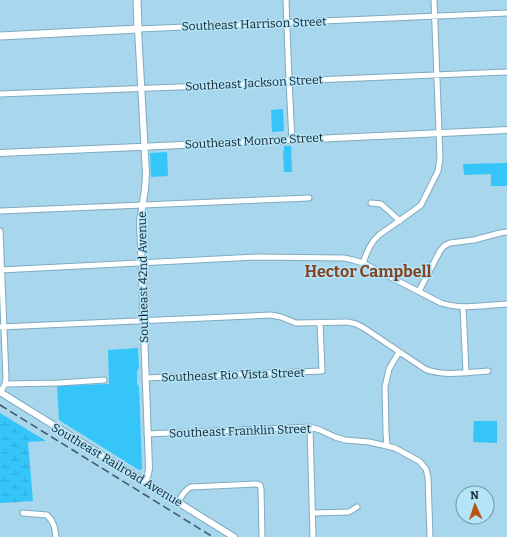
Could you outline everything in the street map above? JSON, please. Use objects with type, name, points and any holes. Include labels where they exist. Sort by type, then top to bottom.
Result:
[{"type":"main road","name":"Southeast 42nd Avenue","points":[[137,0],[138,29]]},
{"type":"main road","name":"Southeast Harrison Street","points":[[0,36],[138,29]]},
{"type":"street","points":[[286,0],[292,140]]},
{"type":"street","points":[[363,263],[369,246],[374,239],[421,204],[440,166],[434,0]]},
{"type":"street","name":"Southeast Harrison Street","points":[[138,29],[507,12]]},
{"type":"street","name":"Southeast 42nd Avenue","points":[[138,29],[146,185],[140,221],[149,472],[145,482]]},
{"type":"street","name":"Southeast Jackson Street","points":[[0,94],[507,72]]},
{"type":"street","name":"Southeast Monroe Street","points":[[0,153],[507,130]]},
{"type":"street","points":[[0,211],[309,198]]},
{"type":"street","points":[[371,203],[381,204],[400,221]]},
{"type":"street","points":[[0,231],[2,327],[6,378],[5,384],[0,393]]},
{"type":"street","points":[[419,291],[444,246],[450,242],[474,240],[507,232]]},
{"type":"street","points":[[1,270],[257,257],[344,258],[363,263],[441,303],[454,306],[507,304]]},
{"type":"street","points":[[463,306],[466,372]]},
{"type":"street","points":[[2,327],[271,315],[296,323],[348,322],[356,324],[425,369],[433,372],[443,374],[488,371]]},
{"type":"street","name":"Southeast Rio Vista Street","points":[[145,378],[322,371],[320,322]]},
{"type":"street","points":[[388,446],[386,433],[385,387],[389,369],[399,352]]},
{"type":"street","points":[[5,384],[104,380]]},
{"type":"street","name":"Southeast Railroad Avenue","points":[[0,393],[234,537]]},
{"type":"street","points":[[310,427],[313,537]]},
{"type":"street","name":"Southeast Franklin Street","points":[[147,434],[310,427],[345,440],[369,442],[388,446],[416,458],[426,469],[428,477],[430,537]]},
{"type":"street","points":[[178,502],[184,492],[191,487],[260,485],[262,537]]},
{"type":"street","points":[[313,513],[349,512],[356,507]]},
{"type":"street","points":[[23,513],[47,515],[54,523],[56,537]]},
{"type":"green space","points":[[283,109],[284,131],[272,132],[271,110]]},
{"type":"green space","points":[[284,146],[291,146],[292,172],[284,172]]},
{"type":"green space","points":[[167,152],[168,176],[151,177],[150,153]]},
{"type":"green space","points":[[507,163],[507,186],[491,186],[491,174],[464,175],[463,164]]},
{"type":"green space","points":[[138,348],[139,367],[137,372],[137,383],[139,387],[141,470],[59,420],[57,386],[109,384],[108,350]]},
{"type":"green space","points":[[0,413],[46,441],[28,442],[33,501],[0,503]]},
{"type":"green space","points":[[474,421],[497,421],[497,443],[473,442]]},
{"type":"railway","points":[[0,405],[213,537]]},
{"type":"district","name":"Hector Campbell","points":[[368,271]]}]
